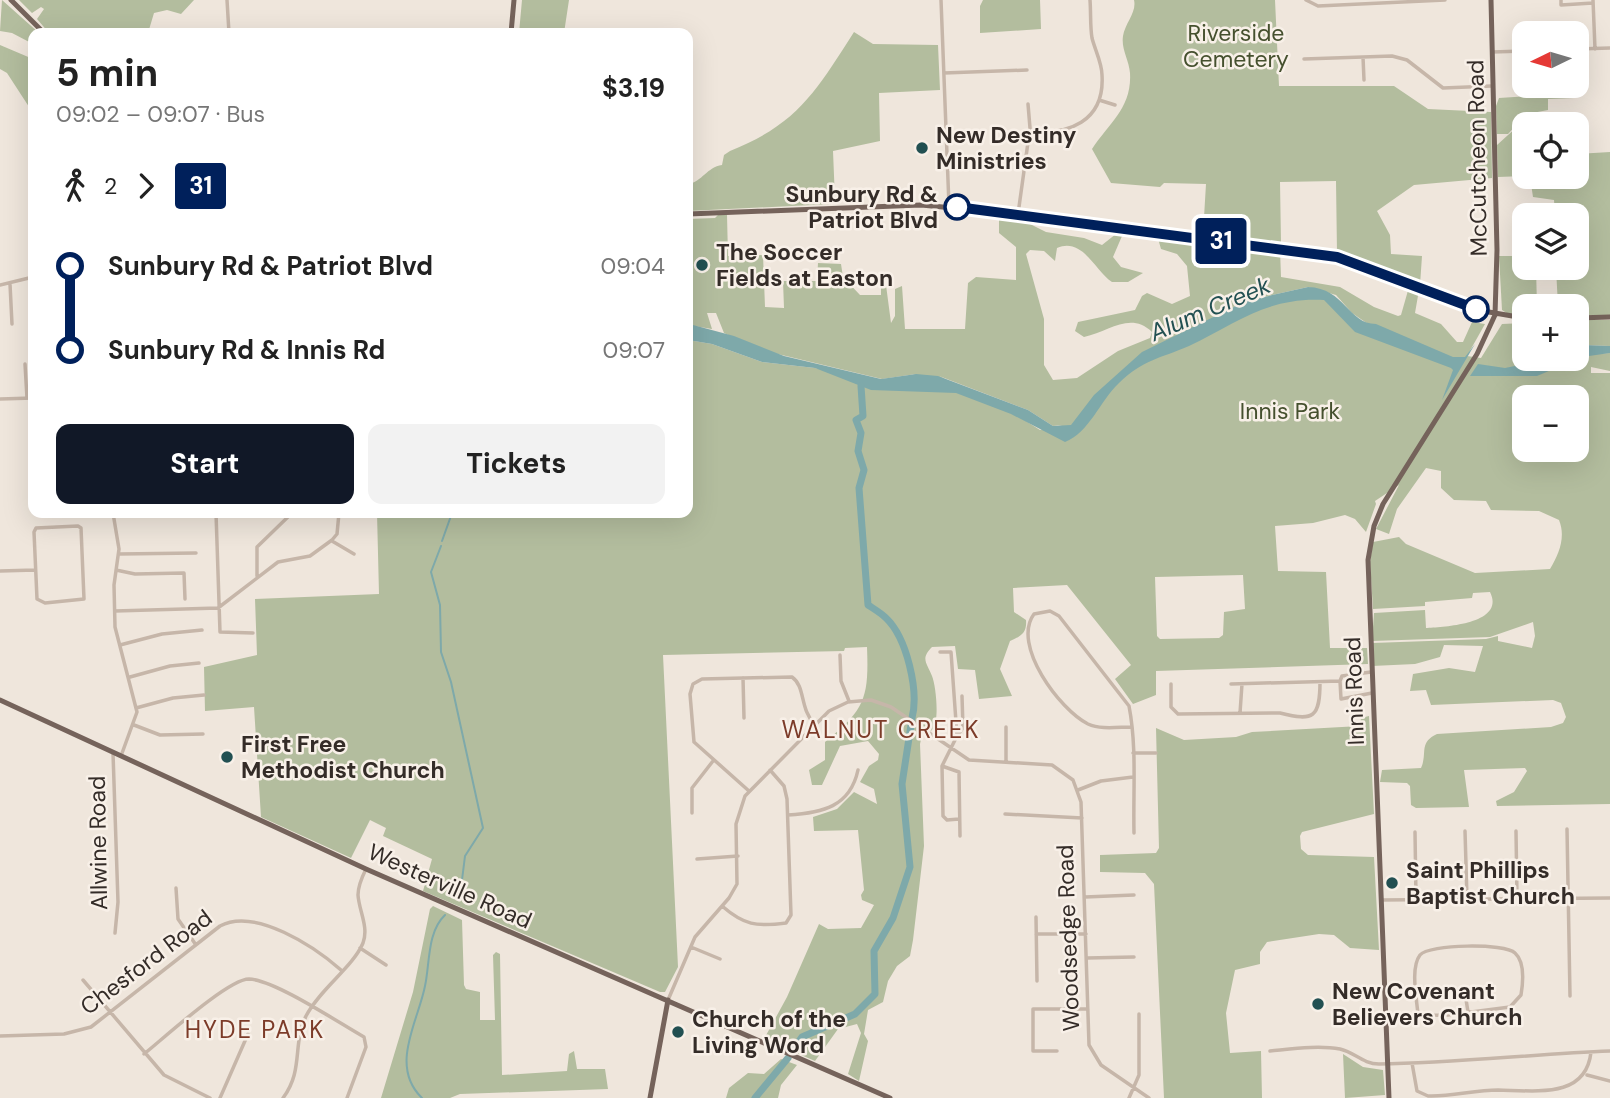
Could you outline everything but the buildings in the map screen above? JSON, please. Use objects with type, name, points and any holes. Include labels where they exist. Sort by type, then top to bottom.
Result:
[{"type":"main road","points":[[11,0],[39,28]]},
{"type":"main road","points":[[511,28],[514,0]]},
{"type":"main road","name":"McCutcheon Road","points":[[1491,0],[1497,250],[1495,315]]},
{"type":"main road","points":[[693,214],[797,208],[949,206],[1018,214],[1337,257],[1495,315],[1512,317]]},
{"type":"main road","name":"Innis Road","points":[[1389,1098],[1368,560],[1374,526],[1383,504],[1485,340],[1495,315]]},
{"type":"main road","points":[[1589,318],[1610,317]]},
{"type":"main road","name":"Westerville Road","points":[[0,700],[366,869],[890,1098]]},
{"type":"main road","points":[[650,1098],[668,1000]]},
{"type":"street","points":[[227,0],[229,28]]},
{"type":"street","points":[[942,0],[949,206]]},
{"type":"street","points":[[1029,132],[1056,134],[1070,130],[1081,123],[1099,100],[1102,74],[1091,34],[1090,0]]},
{"type":"street","points":[[1306,0],[1318,6],[1445,0]]},
{"type":"street","points":[[1561,2],[1593,1],[1595,48]]},
{"type":"street","points":[[1589,48],[1610,48]]},
{"type":"street","points":[[1492,52],[1512,51]]},
{"type":"street","points":[[1304,59],[1392,56],[1407,60],[1443,88],[1492,86]]},
{"type":"street","points":[[1363,57],[1364,80]]},
{"type":"street","points":[[944,73],[1027,70]]},
{"type":"street","points":[[1099,100],[1115,106]]},
{"type":"street","points":[[1018,214],[1029,132],[1028,104]]},
{"type":"street","points":[[0,285],[28,278]]},
{"type":"street","points":[[10,284],[12,324]]},
{"type":"street","points":[[0,399],[27,398],[25,364]]},
{"type":"street","points":[[114,518],[119,554],[115,611],[120,645],[136,708],[134,725],[121,756]]},
{"type":"street","points":[[216,518],[220,632],[253,634]]},
{"type":"street","points":[[257,577],[257,547],[287,518]]},
{"type":"street","points":[[115,611],[218,608],[228,604],[278,562],[310,556],[332,540],[337,534],[339,518]]},
{"type":"street","points":[[36,528],[82,528],[84,599],[45,603],[37,599],[35,570],[36,528]]},
{"type":"street","points":[[332,540],[354,554]]},
{"type":"street","points":[[119,554],[196,553]]},
{"type":"street","points":[[0,571],[35,570]]},
{"type":"street","points":[[116,570],[135,574],[184,573],[185,599]]},
{"type":"street","points":[[1132,727],[1090,725],[1073,714],[1032,662],[1029,626],[1034,614],[1050,611],[1059,616],[1129,706],[1132,727],[1134,833]]},
{"type":"street","points":[[120,645],[162,634],[202,630]]},
{"type":"street","points":[[940,652],[951,652],[957,736]]},
{"type":"street","points":[[840,655],[841,681],[849,701]]},
{"type":"street","points":[[129,677],[170,666],[199,663]]},
{"type":"street","points":[[1371,672],[1342,676],[1341,699],[1372,693]]},
{"type":"street","points":[[743,677],[744,718]]},
{"type":"street","points":[[749,791],[694,742],[690,694],[693,684],[702,679],[792,677],[800,684],[803,709],[815,725]]},
{"type":"street","points":[[1231,684],[1340,681]]},
{"type":"street","points":[[1171,684],[1173,712],[1280,713],[1295,718],[1313,715],[1320,702],[1320,682]]},
{"type":"street","points":[[1240,713],[1242,684]]},
{"type":"street","points":[[136,708],[173,698],[204,695]]},
{"type":"street","points":[[959,819],[943,818],[942,766],[963,728],[962,696]]},
{"type":"street","points":[[668,1000],[702,926],[722,906],[737,884],[739,810],[749,791],[815,725],[849,701],[871,699],[891,706],[949,749],[969,760],[1052,765],[1073,780],[1078,790],[1101,781],[1133,777]]},
{"type":"street","points":[[134,725],[160,735],[203,734]]},
{"type":"street","points":[[1006,727],[1006,762]]},
{"type":"street","name":"Allwine Road","points":[[113,752],[118,902],[115,933]]},
{"type":"street","points":[[1133,753],[1156,752]]},
{"type":"street","points":[[692,813],[692,788],[713,761]]},
{"type":"street","points":[[942,766],[959,772],[960,836]]},
{"type":"street","points":[[722,906],[739,920],[759,925],[787,921],[792,912],[788,815],[784,786],[770,770]]},
{"type":"street","points":[[788,815],[818,813],[831,808],[852,788],[858,770]]},
{"type":"street","name":"Woodsedge Road","points":[[1078,790],[1082,818],[1088,1037],[1096,1060],[1149,1098]]},
{"type":"street","points":[[1005,814],[1082,818]]},
{"type":"street","points":[[1567,830],[1570,996]]},
{"type":"street","points":[[1465,831],[1467,899]]},
{"type":"street","points":[[1516,831],[1517,898]]},
{"type":"street","points":[[1415,832],[1416,900]]},
{"type":"street","points":[[697,859],[738,856]]},
{"type":"street","points":[[283,1098],[297,1073],[301,1029],[311,1007],[360,948],[365,934],[358,889],[366,869]]},
{"type":"street","points":[[176,888],[178,919],[196,945]]},
{"type":"street","points":[[1085,897],[1134,895]]},
{"type":"street","points":[[1380,900],[1610,898]]},
{"type":"street","points":[[1037,916],[1037,981]]},
{"type":"street","name":"Chesford Road","points":[[0,1036],[71,1033],[91,1027],[225,923],[247,919],[310,946],[341,970]]},
{"type":"street","points":[[1037,934],[1086,934]]},
{"type":"street","points":[[691,947],[720,959]]},
{"type":"street","points":[[1386,1016],[1418,1015],[1468,1012],[1510,1007],[1521,995],[1522,969],[1515,953],[1500,947],[1437,947],[1426,951],[1417,964],[1418,1015]]},
{"type":"street","points":[[360,948],[386,965]]},
{"type":"street","points":[[1087,958],[1134,957]]},
{"type":"street","points":[[145,1054],[238,981],[249,979],[269,984],[366,1040],[347,1098]]},
{"type":"street","points":[[83,980],[164,1076],[209,1098]]},
{"type":"street","points":[[1465,993],[1468,1012]]},
{"type":"street","points":[[1057,1051],[1033,1051],[1033,1009],[1088,1009]]},
{"type":"street","points":[[1129,1098],[1139,1068],[1139,1014]]},
{"type":"street","points":[[220,1098],[248,1034]]},
{"type":"street","points":[[1270,1051],[1338,1049],[1365,1062],[1387,1063],[1610,1051]]},
{"type":"street","points":[[1412,1063],[1417,1091],[1427,1096],[1498,1090],[1557,1094],[1578,1086],[1587,1075],[1591,1052]]},
{"type":"street","points":[[1587,1075],[1610,1082]]},
{"type":"street","points":[[193,1098],[196,1092]]},
{"type":"green space","points":[[2,0],[33,28],[28,28],[28,41],[12,33],[0,31]]},
{"type":"green space","points":[[19,0],[194,0],[181,14],[167,10],[154,13],[150,28],[45,28],[37,19],[44,9],[41,7],[32,13]]},
{"type":"green space","points":[[522,0],[569,0],[565,28],[519,28]]},
{"type":"green space","points":[[983,0],[1040,0],[1041,29],[980,33],[980,6]]},
{"type":"green space","name":"Riverside Cemetery","points":[[1134,0],[1275,0],[1279,86],[1394,86],[1428,109],[1491,112],[1492,178],[1414,185],[1377,211],[1390,235],[1391,254],[1422,256],[1420,285],[1337,253],[1336,181],[1280,182],[1281,243],[1203,234],[1206,184],[1164,183],[1160,187],[1111,183],[1092,149],[1118,114],[1127,96],[1130,73],[1123,36],[1134,9]]},
{"type":"green space","points":[[854,32],[873,44],[938,45],[940,90],[879,93],[880,141],[833,151],[835,200],[832,204],[693,211],[693,183],[722,165],[724,155],[753,141],[789,117],[828,72]]},
{"type":"green space","points":[[0,45],[28,57],[28,105],[7,73],[0,69]]},
{"type":"green space","points":[[1499,98],[1574,98],[1548,99],[1548,110],[1512,112],[1512,130],[1508,134],[1497,134],[1496,106]]},
{"type":"green space","points":[[1512,131],[1512,176],[1498,177],[1497,145]]},
{"type":"green space","points":[[1610,152],[1610,315],[1589,316],[1589,294],[1557,294],[1557,280],[1589,280],[1589,203],[1554,203],[1554,200],[1533,197],[1532,189],[1589,189],[1589,153]]},
{"type":"green space","name":"Innis Park","points":[[727,215],[728,256],[763,255],[765,307],[784,308],[783,281],[817,281],[818,263],[841,264],[843,277],[860,295],[881,295],[881,284],[886,285],[891,323],[895,316],[895,289],[902,286],[905,329],[965,329],[968,283],[976,277],[1016,280],[1016,247],[999,233],[999,220],[1016,217],[1046,232],[1084,238],[1102,245],[1121,230],[1122,236],[1113,257],[1121,267],[1143,273],[1128,282],[1112,282],[1088,257],[1074,247],[1057,248],[1055,261],[1044,251],[1030,250],[1026,254],[1044,319],[1044,365],[1053,380],[1077,378],[1118,351],[1150,338],[1152,332],[1136,323],[1127,323],[1084,337],[1075,331],[1078,322],[1135,310],[1142,296],[1147,293],[1172,304],[1190,296],[1187,266],[1177,254],[1161,249],[1157,235],[1280,249],[1281,277],[1340,287],[1374,307],[1398,316],[1401,315],[1409,287],[1419,290],[1415,313],[1441,324],[1457,342],[1463,342],[1472,322],[1485,324],[1467,356],[1481,358],[1502,324],[1512,324],[1512,371],[1589,371],[1589,354],[1610,353],[1610,371],[1591,367],[1591,373],[1610,373],[1610,804],[1497,806],[1496,801],[1514,792],[1527,771],[1525,768],[1464,770],[1469,807],[1416,808],[1411,805],[1410,786],[1407,783],[1380,782],[1382,770],[1421,768],[1425,745],[1437,734],[1551,727],[1563,723],[1566,717],[1561,703],[1553,700],[1431,705],[1426,690],[1410,691],[1413,674],[1449,668],[1475,672],[1483,646],[1444,645],[1440,657],[1415,664],[1372,666],[1372,643],[1486,639],[1498,636],[1498,641],[1532,648],[1535,636],[1533,622],[1490,637],[1372,641],[1374,613],[1425,610],[1426,628],[1471,622],[1489,611],[1493,603],[1490,592],[1473,593],[1472,598],[1425,602],[1425,606],[1373,609],[1370,562],[1373,542],[1399,537],[1406,544],[1475,573],[1550,569],[1560,545],[1562,533],[1559,520],[1539,511],[1491,510],[1486,501],[1454,500],[1441,488],[1441,471],[1426,468],[1397,509],[1389,534],[1376,529],[1399,485],[1375,501],[1366,532],[1355,519],[1345,515],[1313,523],[1275,526],[1278,571],[1326,572],[1330,648],[1367,648],[1368,664],[1156,671],[1156,695],[1133,704],[1115,679],[1131,665],[1067,585],[1013,588],[1014,612],[1026,620],[1026,624],[1022,633],[1010,641],[1000,669],[1012,696],[979,699],[975,670],[958,669],[955,646],[932,647],[926,655],[926,661],[933,681],[937,712],[932,730],[922,735],[920,744],[924,846],[913,940],[910,956],[897,966],[888,981],[883,1002],[868,1010],[864,1034],[868,1041],[859,1081],[848,1074],[861,1033],[857,1024],[838,1029],[815,1061],[764,1039],[787,997],[819,924],[828,929],[861,928],[874,905],[862,900],[864,890],[858,830],[814,831],[813,817],[837,809],[854,792],[877,804],[874,789],[860,782],[869,766],[878,760],[879,754],[868,741],[840,746],[822,785],[812,785],[809,770],[825,760],[825,742],[849,721],[862,702],[867,679],[867,647],[845,648],[844,651],[663,655],[678,967],[665,992],[423,891],[432,859],[383,836],[386,828],[370,820],[351,858],[261,817],[254,707],[205,711],[204,667],[257,655],[255,599],[379,594],[377,518],[693,518],[693,341],[712,344],[762,362],[815,368],[889,382],[916,374],[882,379],[761,350],[724,333],[716,313],[707,313],[712,329],[693,326],[693,219]],"holes":[[[1308,287],[1336,295],[1352,313],[1368,324],[1414,342],[1374,334],[1328,297],[1305,291],[1183,333],[1246,301]],[[939,376],[1028,410],[1053,426],[1062,425],[1040,430]],[[1243,575],[1245,609],[1224,612],[1223,635],[1219,638],[1160,639],[1157,636],[1155,577]]]},
{"type":"green space","points":[[1499,256],[1512,256],[1512,280],[1536,280],[1537,294],[1512,294],[1512,314],[1502,310]]},
{"type":"green space","points":[[1589,320],[1610,320],[1610,346],[1589,345]]},
{"type":"green space","points":[[1369,716],[1374,814],[1302,832],[1300,836],[1301,849],[1308,855],[1374,857],[1379,950],[1350,948],[1334,935],[1319,934],[1267,942],[1260,952],[1260,964],[1235,970],[1226,1013],[1230,1053],[1261,1051],[1262,1098],[1164,1098],[1154,884],[1145,873],[1100,872],[1100,855],[1156,853],[1159,848],[1156,728],[1184,740],[1236,737],[1252,732],[1360,726],[1361,718]]},
{"type":"green space","points":[[433,906],[462,920],[464,985],[466,989],[480,992],[480,1020],[495,1020],[493,955],[496,952],[500,954],[502,1075],[567,1071],[569,1054],[574,1051],[577,1069],[605,1069],[608,1089],[460,1094],[450,1098],[381,1098],[413,992],[430,909]]},
{"type":"green space","points":[[1343,1054],[1363,1067],[1383,1070],[1385,1095],[1345,1098]]},
{"type":"green space","points":[[781,1059],[797,1065],[781,1085],[778,1098],[726,1098],[729,1088],[748,1073],[764,1074]]},
{"type":"water","points":[[1308,287],[1320,289],[1330,293],[1359,318],[1453,357],[1465,357],[1475,344],[1442,400],[1453,370],[1451,368],[1355,332],[1324,300],[1304,300],[1269,307],[1136,369],[1112,390],[1081,432],[1065,442],[1011,414],[956,393],[871,390],[815,368],[762,362],[712,344],[693,341],[693,325],[734,336],[784,356],[881,379],[916,374],[938,376],[1028,410],[1053,426],[1071,425],[1094,395],[1142,352],[1246,301]]},
{"type":"water","points":[[1589,345],[1610,346],[1610,353],[1589,356]]},
{"type":"water","points":[[1478,364],[1512,367],[1512,371],[1549,371],[1537,376],[1470,376]]},
{"type":"waterway","points":[[861,386],[863,416],[856,420],[861,433],[858,451],[864,470],[859,488],[868,605],[884,616],[900,638],[912,680],[912,718]]},
{"type":"waterway","points":[[442,541],[450,518]]},
{"type":"waterway","points":[[441,546],[431,572],[440,605],[441,652],[451,682],[483,828],[465,856],[460,896]]},
{"type":"waterway","points":[[793,1050],[802,1037],[855,1014],[875,994],[874,951],[893,918],[910,867],[902,784],[911,725]]},
{"type":"waterway","points":[[422,1098],[412,1085],[408,1072],[408,1044],[425,986],[432,939],[445,915]]},
{"type":"waterway","points":[[755,1098],[788,1058]]},
{"type":"bus line","name":"31","points":[[957,207],[1337,257],[1366,265],[1476,309]]},
{"type":"place","name":"New Destiny Ministries","points":[[922,148]]},
{"type":"place","name":"Sunbury Rd & Patriot Blvd","points":[[957,207]]},
{"type":"place","name":"The Soccer Fields at Easton","points":[[702,265]]},
{"type":"place","name":"First Free Methodist Church","points":[[227,757]]},
{"type":"place","name":"Saint Phillips Baptist Church","points":[[1392,883]]},
{"type":"place","name":"New Covenant Believers Church","points":[[1318,1004]]},
{"type":"place","name":"Church of the Living Word","points":[[678,1032]]},
{"type":"district","name":"WALNUT CREEK","points":[[881,730]]},
{"type":"district","name":"HYDE PARK","points":[[255,1030]]},
{"type":"water label","name":"Alum Creek","points":[[1210,309]]}]
